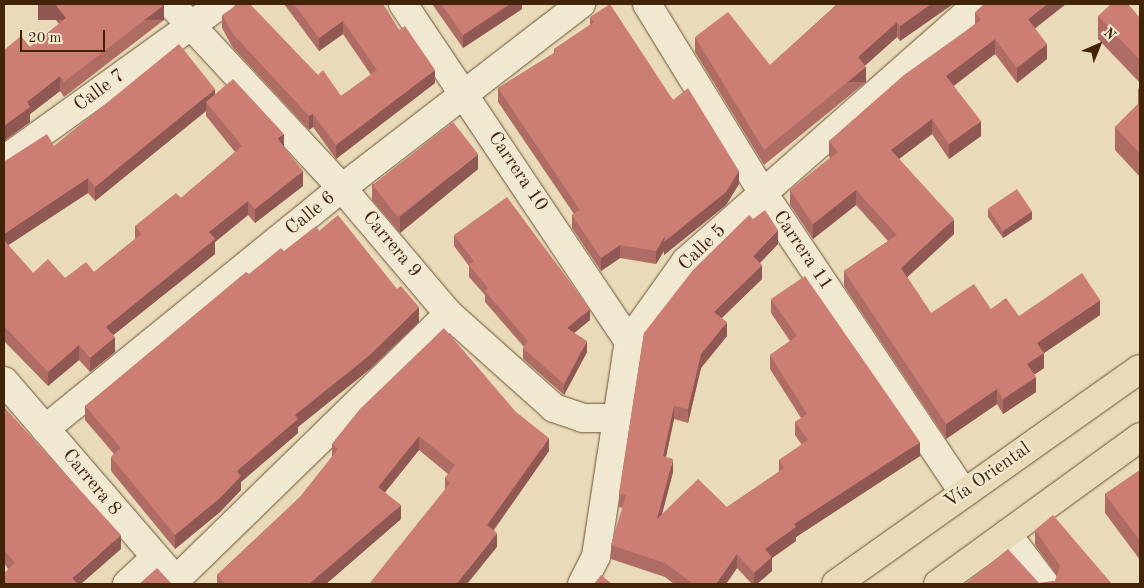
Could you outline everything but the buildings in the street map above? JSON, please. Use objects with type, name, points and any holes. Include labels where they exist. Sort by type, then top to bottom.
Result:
[{"type":"highway","name":"Vía Oriental","points":[[836,584],[1140,369]]},
{"type":"highway","points":[[938,584],[1140,437]]},
{"type":"street","name":"Carrera 9","points":[[171,4],[192,24],[342,188],[449,314],[554,408],[583,418],[618,418]]},
{"type":"street","name":"Calle 7","points":[[4,160],[221,4]]},
{"type":"street","name":"Carrera 10","points":[[403,4],[465,94],[629,342]]},
{"type":"street","name":"Calle 6","points":[[45,429],[342,188],[581,4]]},
{"type":"street","name":"Carrera 11","points":[[647,4],[763,193],[964,493]]},
{"type":"street","name":"Calle 5","points":[[582,584],[596,556],[629,342],[686,261],[978,4]]},
{"type":"street","points":[[178,582],[449,314]]},
{"type":"street","name":"Carrera 8","points":[[4,381],[154,559],[178,582]]},
{"type":"street","points":[[1007,534],[1045,584]]},
{"type":"street","points":[[127,584],[154,559]]}]
